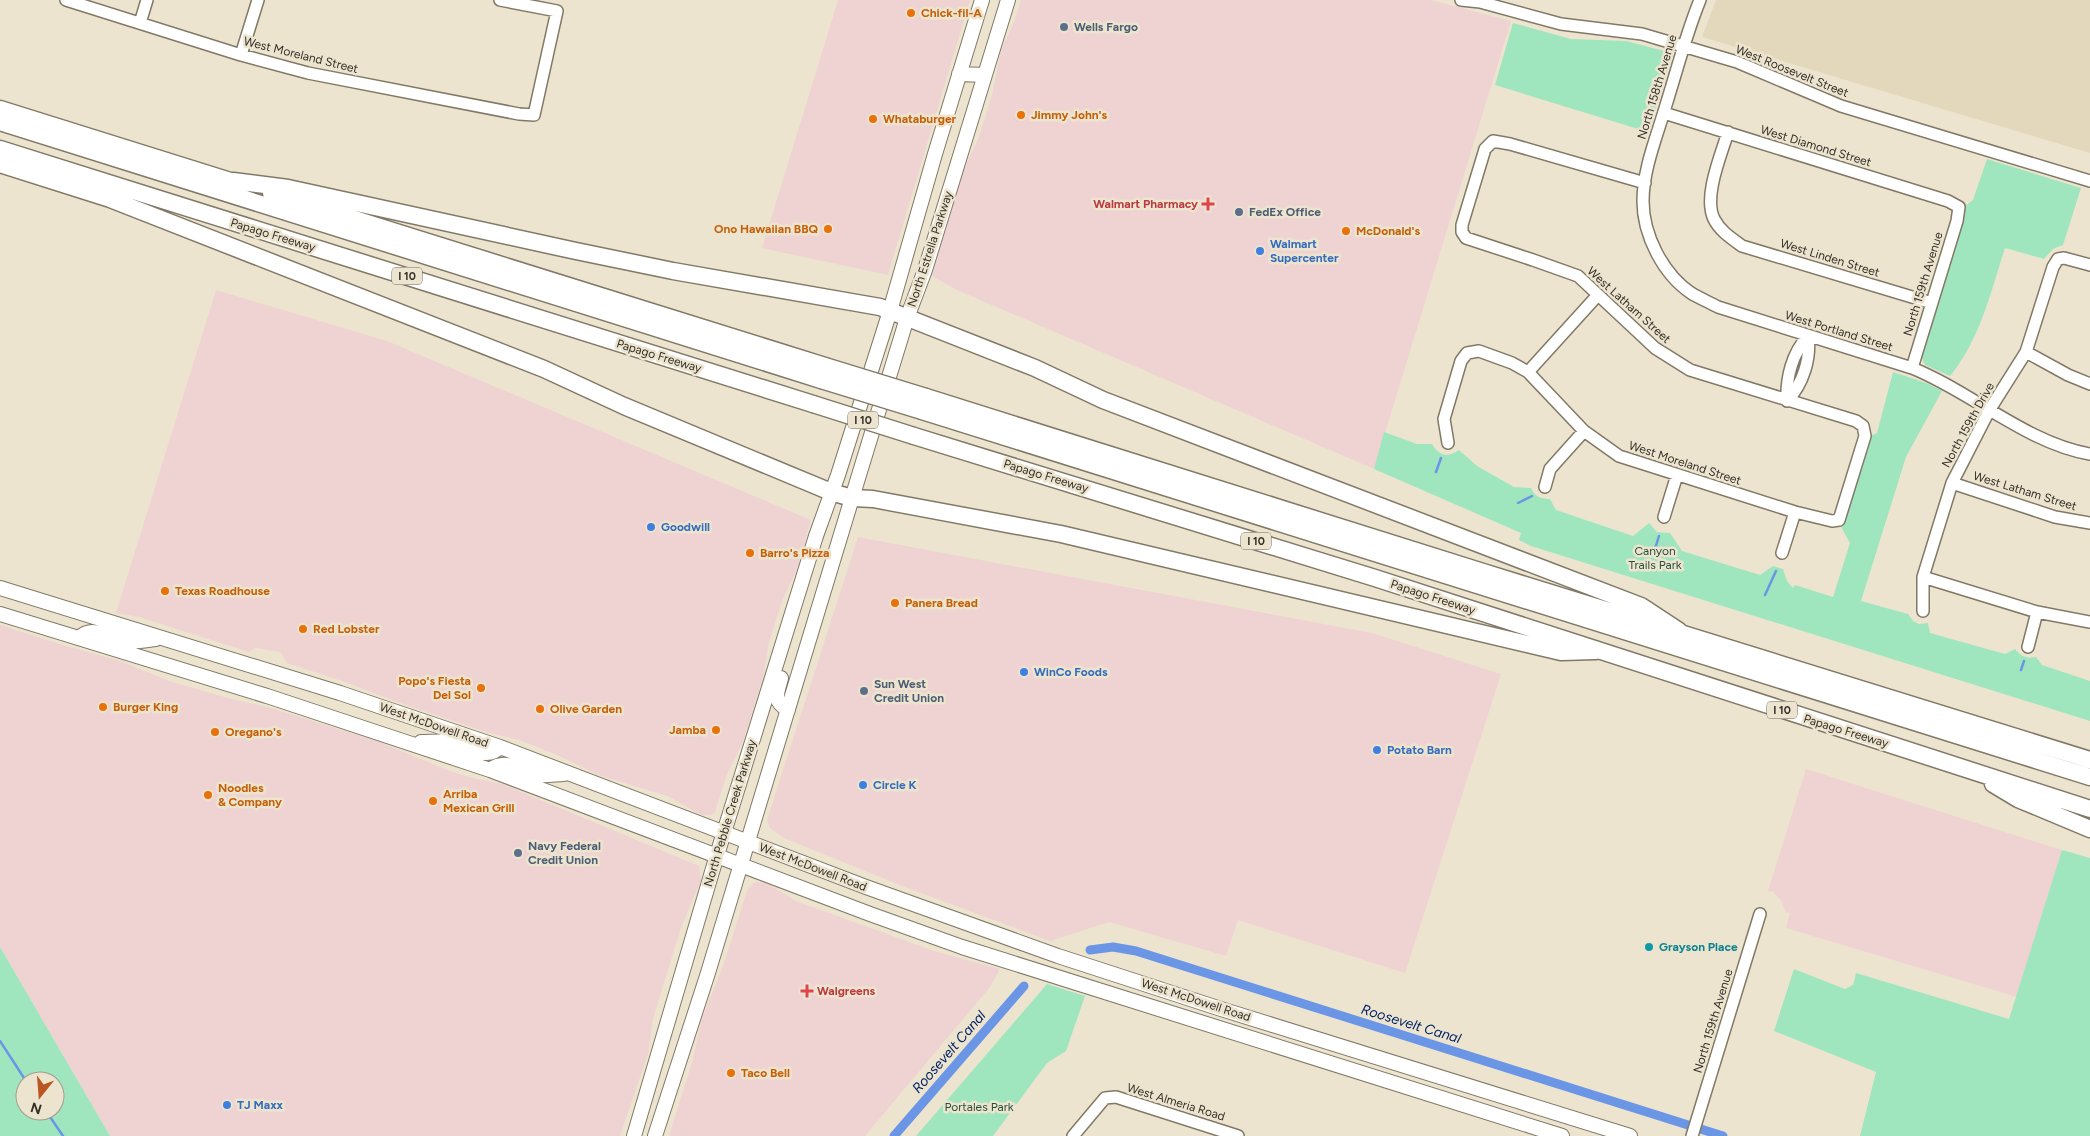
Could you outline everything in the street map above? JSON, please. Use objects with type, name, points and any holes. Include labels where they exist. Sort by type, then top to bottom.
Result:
[{"type":"highway","points":[[0,109],[233,182],[823,373]]},
{"type":"highway","points":[[0,122],[924,404],[1679,631],[2090,760]]},
{"type":"highway","name":"Papago Freeway","points":[[0,149],[914,436],[1365,575],[2090,809]]},
{"type":"highway","points":[[0,164],[110,199],[544,369],[624,406],[831,492],[852,498],[882,501],[1061,534],[1561,652],[1596,651]]},
{"type":"highway","points":[[233,182],[288,188],[673,271],[856,303],[890,311],[1035,368],[1103,400],[1641,606],[1679,631]]},
{"type":"highway","points":[[924,404],[2090,777]]},
{"type":"highway","points":[[2046,746],[2090,750]]},
{"type":"highway","points":[[1967,768],[2018,799],[2090,829]]},
{"type":"main road","name":"North Estrella Parkway","points":[[831,492],[890,311],[982,0]]},
{"type":"main road","name":"North Estrella Parkway","points":[[852,498],[907,318],[916,299],[1008,0]]},
{"type":"main road","points":[[959,74],[985,75]]},
{"type":"main road","name":"North Pebble Creek Parkway","points":[[634,1136],[717,855],[831,492]]},
{"type":"main road","name":"North Pebble Creek Parkway","points":[[655,1136],[748,842],[852,498]]},
{"type":"main road","name":"West McDowell Road","points":[[0,588],[340,693],[500,747],[866,887],[1058,956],[1630,1136]]},
{"type":"main road","name":"West McDowell Road","points":[[0,614],[407,741],[490,770],[962,947],[1562,1136]]},
{"type":"main road","points":[[79,638],[83,634],[92,631],[128,641],[164,638]]},
{"type":"main road","points":[[777,662],[783,672],[776,694],[777,700],[780,705],[788,710]]},
{"type":"main road","points":[[407,741],[448,742],[484,754],[497,751],[500,747]]},
{"type":"main road","points":[[490,770],[498,764],[504,764],[541,775],[570,773]]},
{"type":"main road","points":[[962,947],[968,924]]},
{"type":"main road","points":[[1124,999],[1140,995],[1204,1016],[1214,1014],[1221,1008]]},
{"type":"street","name":"West Moreland Street","points":[[66,0],[308,73],[519,114],[534,115],[557,11],[500,0]]},
{"type":"street","points":[[140,22],[146,0]]},
{"type":"street","points":[[241,54],[258,0]]},
{"type":"street","name":"West Roosevelt Street","points":[[1461,0],[1478,1],[1561,24],[1642,34],[1684,46],[1737,62],[1841,106],[2090,181]]},
{"type":"street","name":"North 158th Avenue","points":[[1645,183],[1684,46],[1700,0]]},
{"type":"street","name":"West Diamond Street","points":[[1664,113],[1948,201],[1959,207]]},
{"type":"street","name":"West Linden Street","points":[[1728,132],[1713,182],[1710,203],[1713,219],[1724,233],[1742,246],[1932,303]]},
{"type":"street","name":"West Latham Street","points":[[1645,183],[1510,144],[1493,141],[1484,149],[1462,225],[1462,232],[1466,238],[1578,276],[1597,296],[1655,348],[1690,370],[1856,421],[1863,426],[1865,436],[1839,520]]},
{"type":"street","name":"West Portland Street","points":[[1645,183],[1643,201],[1648,232],[1656,251],[1674,279],[1691,292],[1718,307],[1912,368],[1936,378],[2030,432],[2090,454]]},
{"type":"street","name":"North 159th Avenue","points":[[1912,368],[1957,221],[1959,207]]},
{"type":"street","name":"North 159th Drive","points":[[1923,611],[1923,577],[1952,483],[1990,409],[2026,352],[2053,267],[2058,259],[2064,258],[2090,265]]},
{"type":"street","points":[[1528,372],[1597,296]]},
{"type":"street","points":[[1787,401],[1786,386],[1797,347],[1808,336]]},
{"type":"street","name":"West Moreland Street","points":[[1448,443],[1444,419],[1460,361],[1467,353],[1479,351],[1512,363],[1528,372],[1584,432],[1619,456],[1794,512],[1832,521],[1839,520]]},
{"type":"street","points":[[2026,352],[2068,375],[2090,384]]},
{"type":"street","points":[[1545,486],[1550,469],[1584,432]]},
{"type":"street","points":[[1664,517],[1677,475]]},
{"type":"street","name":"West Latham Street","points":[[1952,483],[2055,517],[2090,523]]},
{"type":"street","points":[[1782,553],[1794,512]]},
{"type":"street","points":[[1923,577],[2037,612],[2090,622]]},
{"type":"street","points":[[2028,647],[2037,612]]},
{"type":"street","name":"North 159th Avenue","points":[[1692,1136],[1760,914]]},
{"type":"street","name":"West Almeria Road","points":[[1073,1136],[1106,1098],[1116,1098],[1238,1136]]},
{"type":"shaded area","points":[[838,0],[970,0],[888,275],[762,248]]},
{"type":"shaded area","points":[[1021,0],[1431,0],[1511,21],[1374,469],[957,290],[930,275],[962,173],[979,137],[992,95],[1001,50],[1014,22]]},
{"type":"shaded area","points":[[1716,0],[2090,0],[2090,153],[1702,37]]},
{"type":"shaded area","points":[[216,290],[387,341],[811,520],[797,569],[782,601],[768,646],[764,674],[743,742],[727,774],[715,812],[711,815],[701,815],[668,796],[601,776],[555,754],[519,740],[486,732],[287,663],[281,652],[255,648],[249,652],[139,617],[116,613]]},
{"type":"shaded area","points":[[858,537],[1372,633],[1501,674],[1405,973],[1238,920],[1226,956],[1109,922],[1050,941],[897,884],[784,838],[770,828],[767,820]]},
{"type":"shaded area","points":[[0,625],[120,661],[169,681],[271,708],[380,742],[447,770],[469,777],[502,784],[699,866],[701,880],[681,928],[653,1019],[648,1054],[620,1136],[110,1136],[0,947]]},
{"type":"shaded area","points":[[1806,769],[2062,850],[2017,997],[1786,928],[1790,913],[1786,912],[1781,900],[1773,892],[1768,891]]},
{"type":"shaded area","points":[[754,882],[766,883],[796,901],[934,951],[1000,969],[990,987],[865,1136],[669,1136],[693,1059],[701,1021],[723,966],[747,891]]},
{"type":"green space","points":[[1513,23],[1571,39],[1626,41],[1668,52],[1670,61],[1648,132],[1495,85]]},
{"type":"green space","points":[[1987,159],[2081,188],[2063,245],[2053,249],[2044,259],[2005,248],[1984,315],[1969,347],[1950,376],[1925,365],[1921,356],[1964,216],[1964,207],[1973,200]]},
{"type":"green space","name":"Canyon Trails Park","points":[[1893,372],[1929,384],[1942,391],[1906,457],[1861,601],[1908,614],[1913,621],[1919,624],[1928,623],[1930,633],[2005,654],[2015,649],[2029,658],[2036,657],[2042,665],[2090,681],[2090,721],[1531,546],[1519,540],[1521,533],[1374,469],[1384,432],[1417,444],[1432,444],[1438,451],[1447,455],[1459,450],[1477,466],[1514,487],[1531,488],[1538,496],[1550,499],[1556,510],[1633,536],[1649,523],[1657,532],[1670,533],[1682,551],[1760,575],[1773,566],[1783,569],[1787,581],[1793,588],[1795,585],[1833,597],[1850,543],[1840,525],[1846,518],[1872,435],[1877,433]]},
{"type":"green space","points":[[2062,850],[2090,858],[2090,1136],[1860,1136],[1876,1072],[1774,1031],[1794,969],[1845,989],[1853,985],[1856,973],[2009,1019]]},
{"type":"green space","points":[[0,947],[110,1136],[0,1136]]},
{"type":"green space","name":"Portales Park","points":[[1047,984],[1085,996],[1066,1051],[1047,1063],[993,1136],[916,1136]]},
{"type":"waterway","points":[[1436,472],[1441,458]]},
{"type":"waterway","points":[[1518,503],[1532,496]]},
{"type":"waterway","points":[[1654,552],[1659,536]]},
{"type":"waterway","points":[[1765,595],[1776,571]]},
{"type":"waterway","points":[[2021,670],[2024,661]]},
{"type":"waterway","name":"Roosevelt Canal","points":[[1090,950],[1113,947],[1136,951],[1723,1136]]},
{"type":"waterway","name":"Roosevelt Canal","points":[[894,1136],[1024,986]]},
{"type":"waterway","points":[[0,1041],[20,1071]]},
{"type":"waterway","points":[[53,1121],[63,1136]]},
{"type":"place","name":"Chick-fil-A","points":[[911,13]]},
{"type":"place","name":"Wells Fargo","points":[[1064,27]]},
{"type":"place","name":"Jimmy John's","points":[[1021,115]]},
{"type":"place","name":"Whataburger","points":[[873,119]]},
{"type":"place","name":"Walmart Pharmacy","points":[[1208,204]]},
{"type":"place","name":"FedEx Office","points":[[1239,212]]},
{"type":"place","name":"Ono Hawaiian BBQ","points":[[828,229]]},
{"type":"place","name":"McDonald's","points":[[1346,231]]},
{"type":"place","name":"Walmart Supercenter","points":[[1260,251]]},
{"type":"place","name":"Goodwill","points":[[651,527]]},
{"type":"place","name":"Barro's Pizza","points":[[750,553]]},
{"type":"place","name":"Texas Roadhouse","points":[[165,591]]},
{"type":"place","name":"Panera Bread","points":[[895,603]]},
{"type":"place","name":"Red Lobster","points":[[303,629]]},
{"type":"place","name":"WinCo Foods","points":[[1024,672]]},
{"type":"place","name":"Popo's Fiesta Del Sol","points":[[481,688]]},
{"type":"place","name":"Sun West Credit Union","points":[[864,691]]},
{"type":"place","name":"Burger King","points":[[103,707]]},
{"type":"place","name":"Olive Garden","points":[[540,709]]},
{"type":"place","name":"Jamba","points":[[716,730]]},
{"type":"place","name":"Oregano's","points":[[215,732]]},
{"type":"place","name":"Potato Barn","points":[[1377,750]]},
{"type":"place","name":"Circle K","points":[[863,785]]},
{"type":"place","name":"Noodles & Company","points":[[208,795]]},
{"type":"place","name":"Arriba Mexican Grill","points":[[433,801]]},
{"type":"place","name":"Navy Federal Credit Union","points":[[518,853]]},
{"type":"place","name":"Grayson Place","points":[[1649,947]]},
{"type":"place","name":"Walgreens","points":[[807,991]]},
{"type":"place","name":"Taco Bell","points":[[731,1073]]},
{"type":"place","name":"TJ Maxx","points":[[227,1105]]}]
